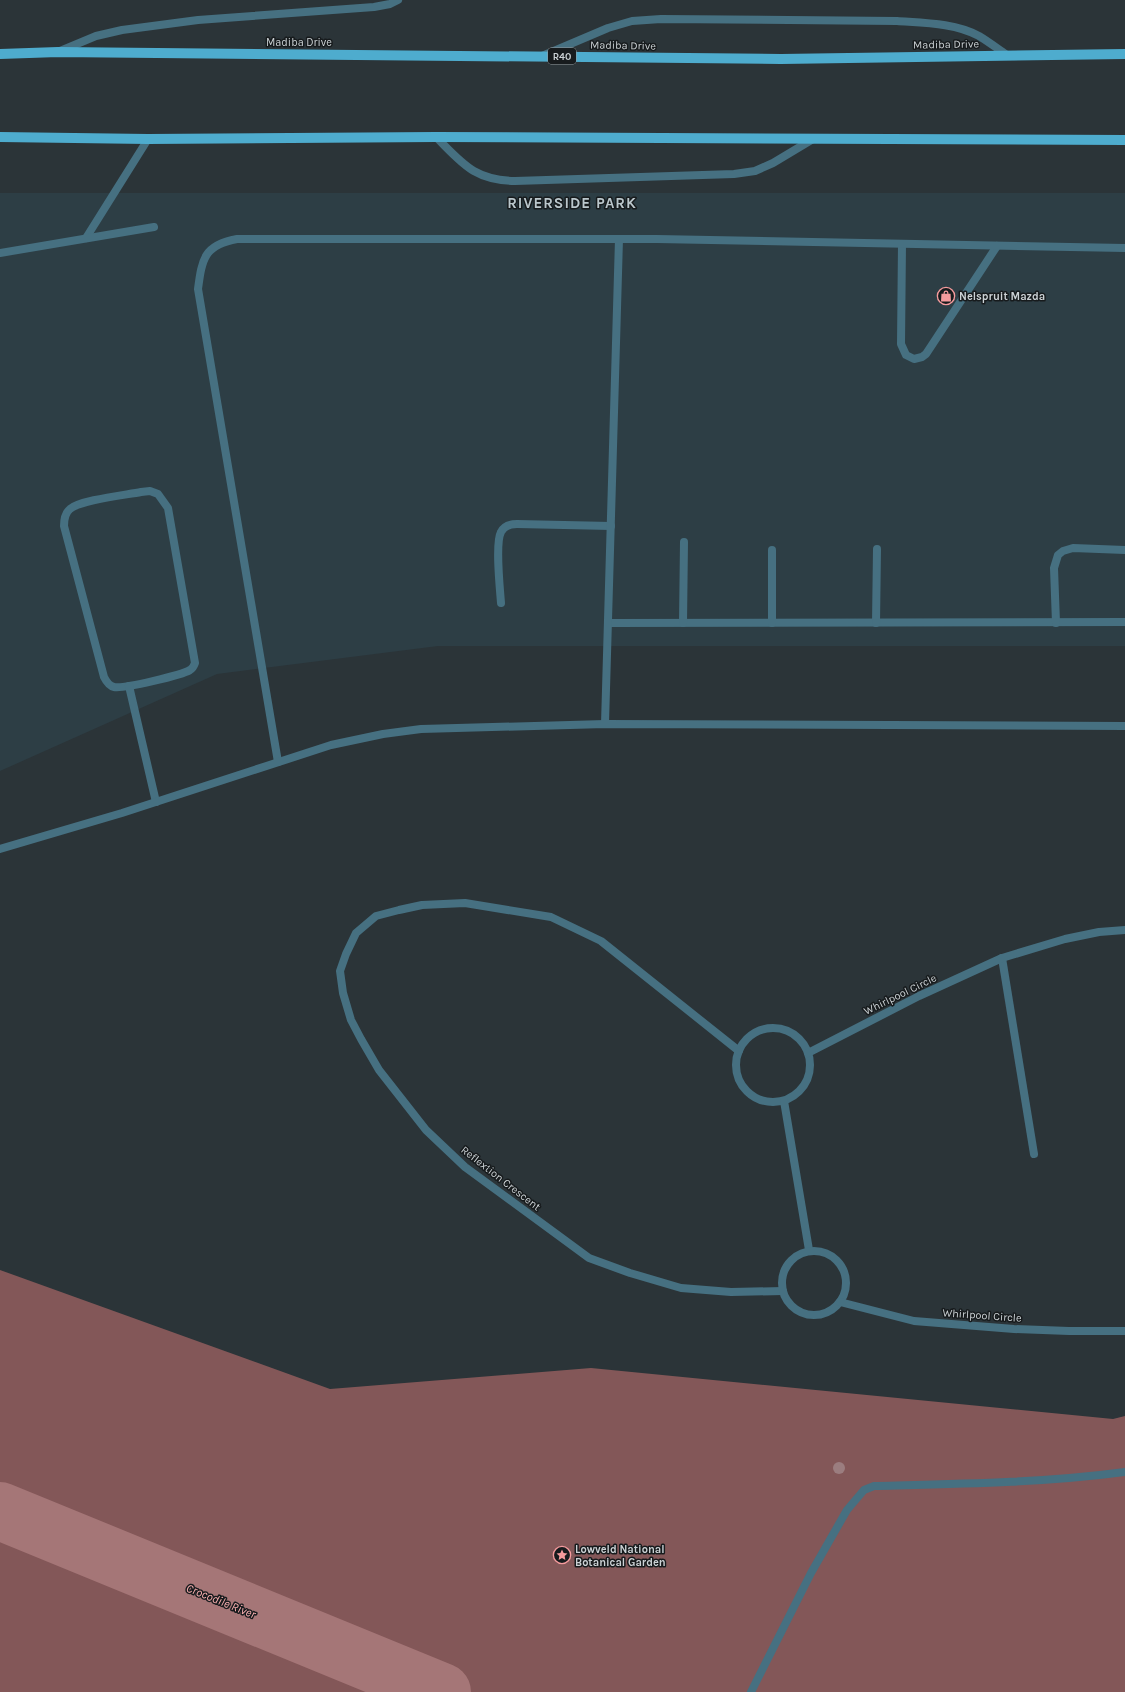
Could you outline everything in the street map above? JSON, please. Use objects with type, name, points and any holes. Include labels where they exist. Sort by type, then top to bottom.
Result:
[{"type":"main road","name":"Madiba Drive","points":[[0,54],[58,52],[781,58],[1125,54]]},
{"type":"main road","points":[[0,137],[148,139],[436,137],[1125,140]]},
{"type":"street","points":[[58,52],[96,36],[122,30],[198,20],[374,7],[398,0]]},
{"type":"street","points":[[541,56],[608,28],[632,21],[661,19],[897,21],[933,24],[958,29],[978,36],[1007,56]]},
{"type":"street","points":[[436,137],[462,163],[476,173],[487,178],[515,181],[734,174],[755,171],[773,163],[813,139]]},
{"type":"street","points":[[86,238],[148,139]]},
{"type":"street","points":[[0,253],[154,227]]},
{"type":"street","points":[[278,762],[198,289],[200,271],[205,258],[212,248],[222,242],[237,239],[619,239],[1125,248]]},
{"type":"street","points":[[605,724],[619,239]]},
{"type":"street","points":[[902,244],[901,344],[906,355],[914,359],[922,357],[926,354],[997,246]]},
{"type":"street","points":[[150,491],[158,494],[168,508],[195,662],[192,668],[183,673],[129,686],[113,687],[104,677],[64,526],[64,520],[66,513],[77,504],[150,491]]},
{"type":"street","points":[[501,603],[499,544],[501,532],[505,527],[517,524],[611,526]]},
{"type":"street","points":[[683,623],[684,542]]},
{"type":"street","points":[[1056,623],[1054,568],[1058,555],[1063,551],[1073,548],[1125,550]]},
{"type":"street","points":[[876,623],[877,549]]},
{"type":"street","points":[[772,550],[772,623]]},
{"type":"street","points":[[608,623],[1125,622]]},
{"type":"street","points":[[129,686],[156,802]]},
{"type":"street","points":[[0,850],[331,746],[383,734],[421,729],[605,724],[1125,726]]},
{"type":"street","name":"Reflextion Crescent","points":[[739,1051],[601,941],[551,918],[465,903],[422,905],[399,910],[376,916],[356,933],[346,954],[340,972],[343,993],[351,1020],[361,1039],[379,1070],[426,1130],[465,1167],[589,1258],[630,1273],[682,1288],[731,1292],[783,1291]]},
{"type":"street","name":"Whirlpool Circle","points":[[808,1053],[919,996],[1002,958],[1065,939],[1099,932],[1125,930]]},
{"type":"street","points":[[1002,958],[1034,1154]]},
{"type":"street","points":[[768,1029],[781,1029],[792,1034],[802,1042],[808,1053],[810,1065],[808,1077],[803,1087],[795,1096],[773,1102],[761,1100],[751,1094],[743,1086],[738,1075],[737,1063],[739,1051],[746,1040],[756,1033],[768,1029]]},
{"type":"street","points":[[784,1100],[809,1250]]},
{"type":"street","points":[[809,1250],[820,1251],[830,1255],[838,1262],[844,1272],[846,1282],[844,1293],[840,1302],[828,1312],[813,1315],[803,1313],[794,1308],[787,1300],[783,1291],[781,1280],[784,1270],[790,1260],[809,1250]]},
{"type":"street","name":"Whirlpool Circle","points":[[840,1302],[914,1321],[1069,1332],[1125,1331]]},
{"type":"street","points":[[751,1692],[811,1573],[847,1510],[864,1490],[874,1486],[976,1484],[1125,1472]]},
{"type":"shaded area","points":[[0,193],[1125,193],[1125,646],[438,646],[217,674],[0,771]]},
{"type":"shaded area","name":"Lowveld National Botanical Garden","points":[[0,1270],[330,1389],[591,1368],[1113,1419],[1125,1416],[1125,1692],[0,1692]]},
{"type":"waterway","name":"Crocodile River","points":[[0,1511],[442,1692]]},
{"type":"place","name":"Nelspruit Mazda","points":[[946,296]]},
{"type":"place","name":"Lowveld National Botanical Garden","points":[[562,1555]]},
{"type":"district","name":"RIVERSIDE PARK","points":[[572,203]]}]
